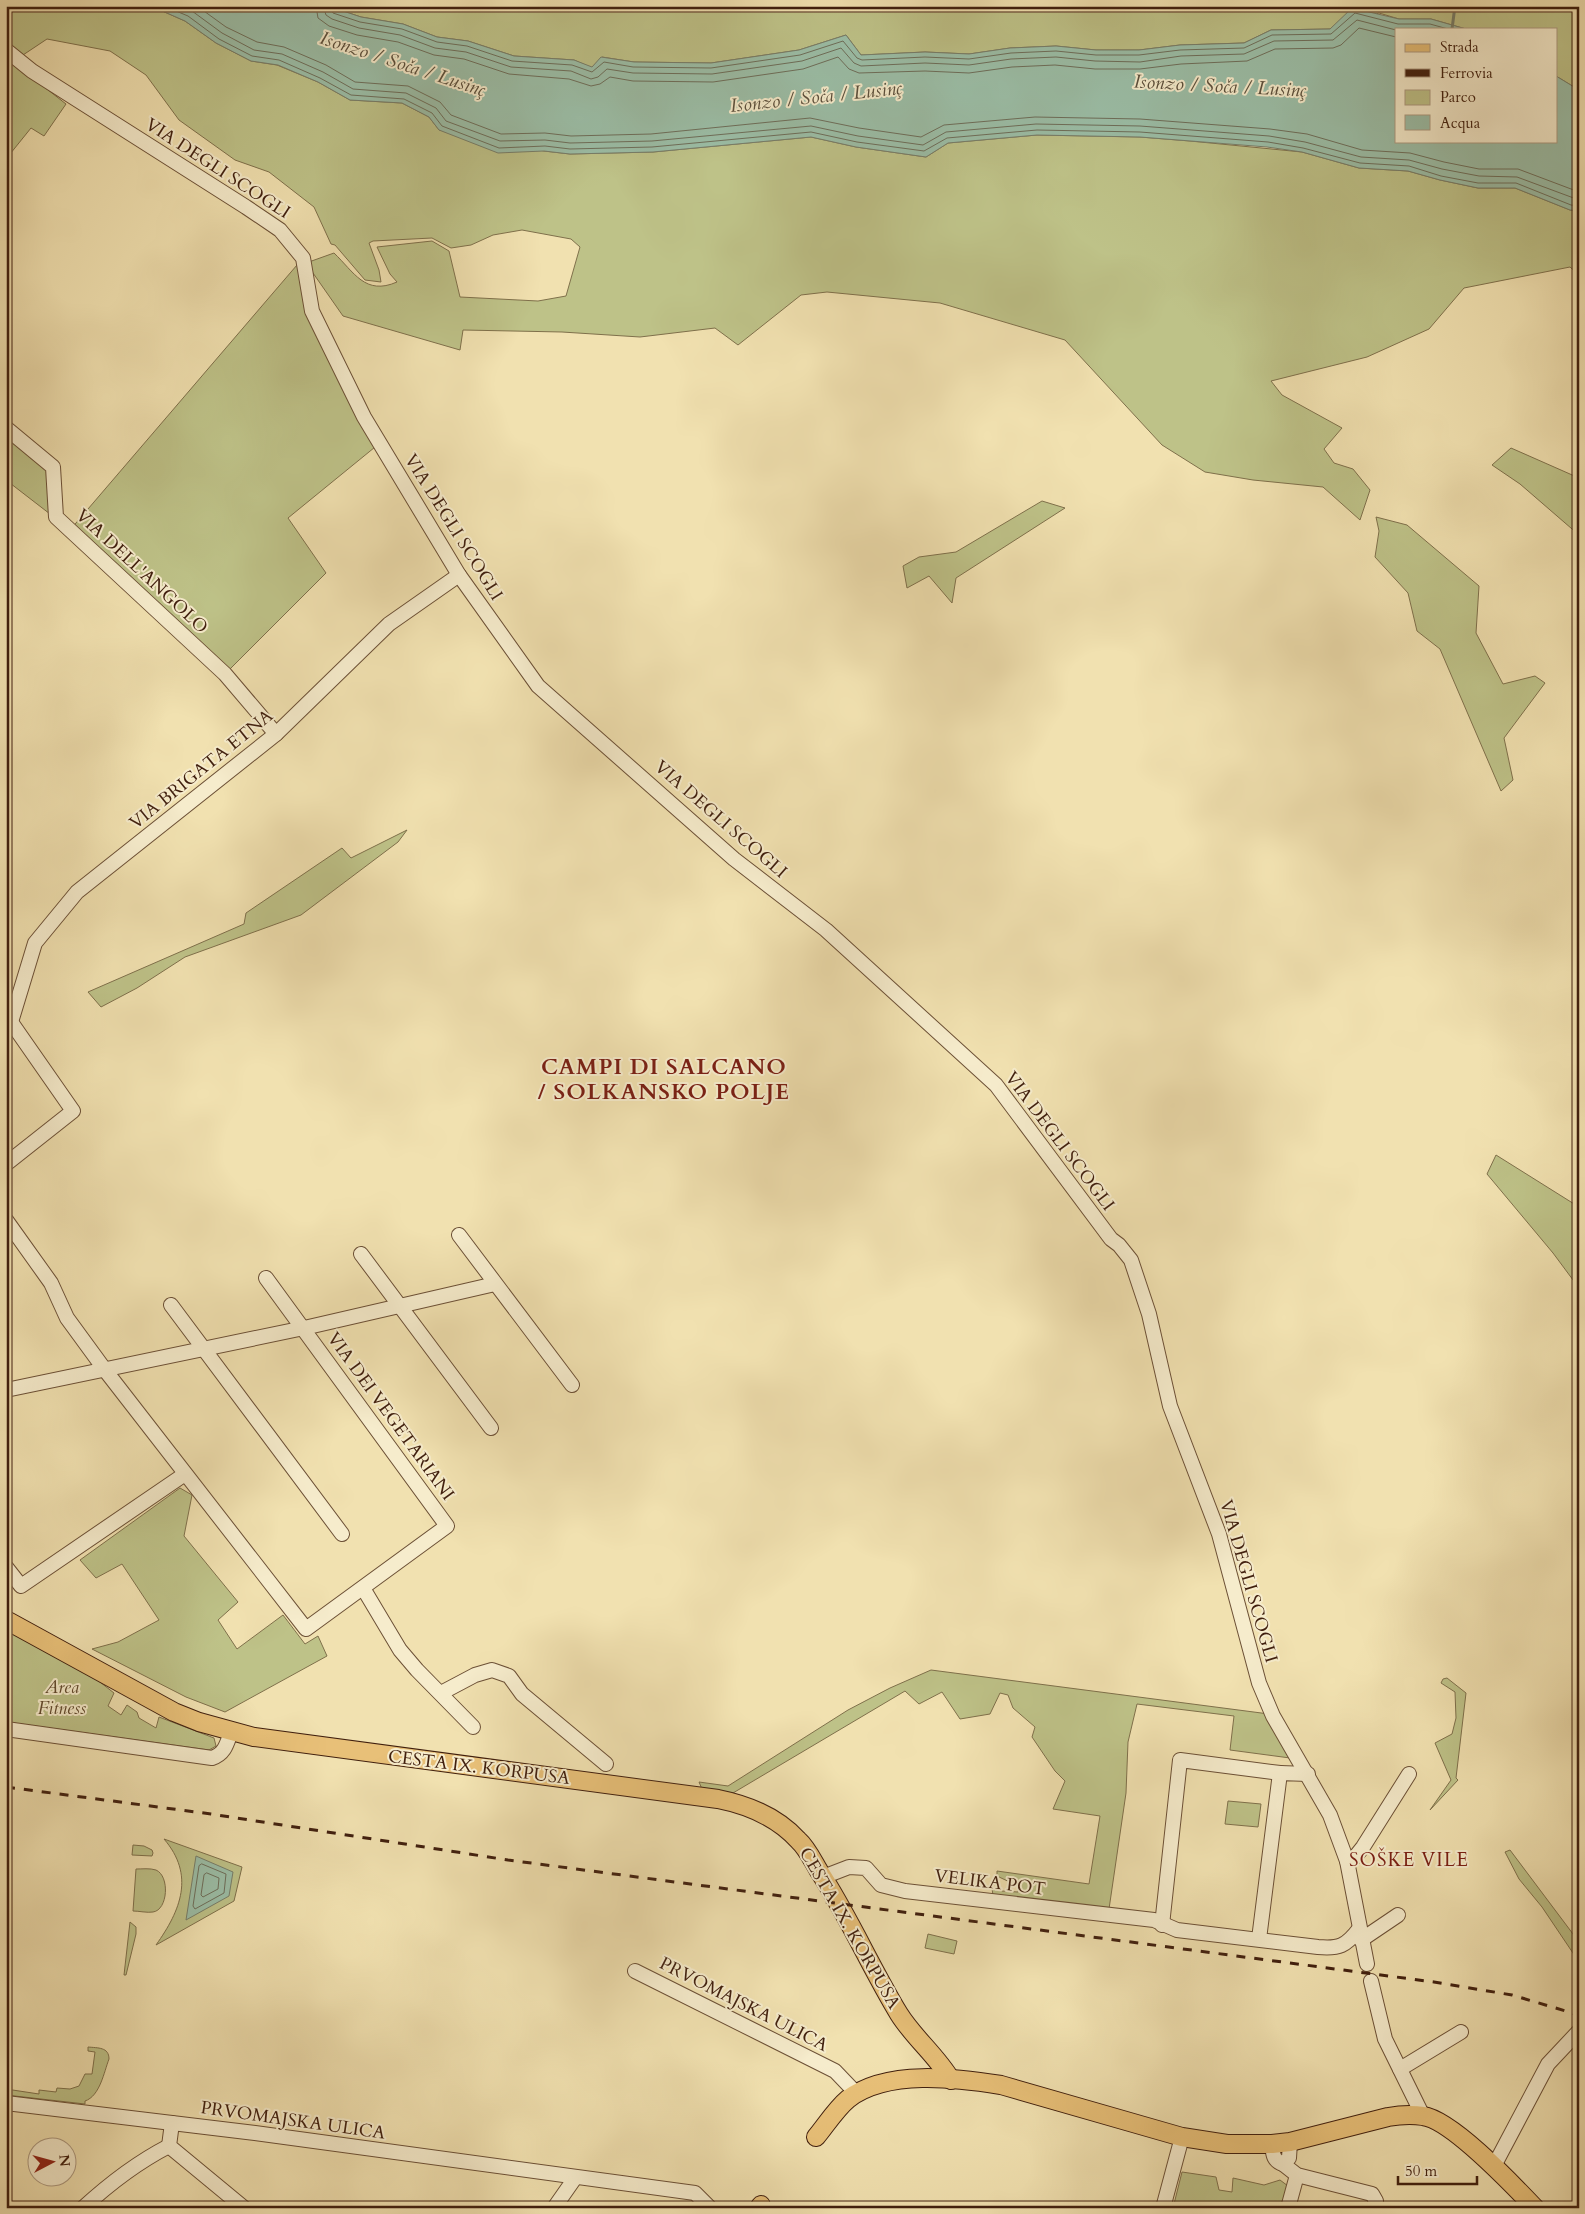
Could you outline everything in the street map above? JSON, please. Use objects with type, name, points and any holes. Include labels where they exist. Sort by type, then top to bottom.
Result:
[{"type":"main road","name":"CESTA IX. KORPUSA","points":[[6,1620],[174,1712],[254,1738],[684,1794],[742,1804],[775,1820],[799,1840],[823,1877],[900,2016],[927,2051],[944,2067],[951,2080]]},
{"type":"main road","points":[[816,2137],[847,2100],[867,2087],[918,2078],[1001,2085],[1182,2137],[1227,2144],[1290,2142],[1388,2117],[1424,2116],[1442,2123],[1494,2166],[1535,2208]]},
{"type":"street","name":"VIA DEGLI SCOGLI","points":[[6,50],[32,71],[271,223],[287,238],[303,258],[312,310],[364,417],[459,575],[538,686],[734,859],[826,930],[996,1085],[1111,1239],[1130,1260],[1149,1314],[1170,1406],[1219,1534],[1258,1683],[1273,1716],[1308,1774]]},
{"type":"street","name":"VIA DELL'ANGOLO","points":[[6,428],[53,468],[56,517],[224,674],[276,734]]},
{"type":"street","name":"VIA BRIGATA ETNA","points":[[6,1164],[73,1111],[8,1023],[35,943],[78,892],[276,734],[389,624],[459,575]]},
{"type":"street","points":[[6,1220],[51,1283],[67,1318],[105,1370],[306,1629],[363,1588],[400,1650],[473,1727]]},
{"type":"street","points":[[460,1235],[572,1385]]},
{"type":"street","points":[[361,1254],[490,1428]]},
{"type":"street","name":"VIA DEI VEGETARIANI","points":[[266,1278],[447,1526],[363,1588]]},
{"type":"street","points":[[6,1390],[304,1328],[495,1284]]},
{"type":"street","points":[[171,1304],[342,1534]]},
{"type":"street","points":[[6,1568],[21,1586],[185,1474]]},
{"type":"street","points":[[441,1693],[475,1674],[492,1670],[509,1676],[522,1694],[606,1764]]},
{"type":"street","points":[[6,1729],[212,1758],[219,1756],[223,1751],[231,1732]]},
{"type":"street","points":[[1162,1925],[1180,1760],[1280,1773],[1308,1774],[1330,1815],[1347,1861],[1367,1964]]},
{"type":"street","points":[[1260,1939],[1280,1773]]},
{"type":"street","points":[[1347,1861],[1355,1857],[1363,1847],[1409,1774]]},
{"type":"street","name":"VELIKA POT","points":[[823,1877],[849,1867],[866,1868],[881,1885],[905,1891],[1154,1920],[1177,1930],[1337,1949],[1351,1939],[1398,1915]]},
{"type":"street","name":"PRVOMAJSKA ULICA","points":[[635,1971],[835,2072],[857,2094]]},
{"type":"street","points":[[1371,1981],[1384,2038],[1424,2116]]},
{"type":"street","points":[[1494,2166],[1548,2064],[1579,2031]]},
{"type":"street","points":[[1400,2068],[1461,2032]]},
{"type":"street","name":"PRVOMAJSKA ULICA","points":[[6,2103],[172,2123],[695,2193],[710,2208]]},
{"type":"street","points":[[169,2146],[172,2123]]},
{"type":"street","points":[[1163,2208],[1182,2137]]},
{"type":"street","points":[[1283,2164],[1289,2158],[1290,2142]]},
{"type":"street","points":[[1272,2144],[1273,2156],[1278,2162],[1297,2175],[1372,2194],[1376,2201],[1376,2208]]},
{"type":"street","points":[[83,2208],[106,2188],[150,2156],[169,2146]]},
{"type":"street","points":[[169,2146],[244,2208]]},
{"type":"street","points":[[1288,2208],[1297,2175]]},
{"type":"street","points":[[554,2208],[575,2178]]},
{"type":"green space","points":[[6,6],[151,6],[185,21],[216,43],[251,61],[277,65],[318,82],[350,100],[402,103],[429,117],[439,130],[544,151],[570,154],[653,152],[811,137],[856,147],[926,157],[948,143],[1037,135],[1140,137],[1302,152],[1359,168],[1408,171],[1478,188],[1515,188],[1570,210],[1579,211],[1579,275],[1570,267],[1464,288],[1429,329],[1367,357],[1271,381],[1282,395],[1342,428],[1324,449],[1334,463],[1353,469],[1370,490],[1360,520],[1323,487],[1253,480],[1205,472],[1162,445],[1065,340],[940,303],[827,292],[801,295],[738,345],[715,328],[640,337],[562,332],[463,330],[460,350],[343,316],[306,263],[334,253],[361,280],[376,286],[386,286],[397,282],[390,274],[377,247],[432,241],[449,251],[460,297],[538,301],[566,296],[580,247],[571,239],[522,230],[493,235],[471,245],[451,248],[432,238],[373,241],[369,243],[379,270],[381,282],[365,280],[335,245],[331,244],[314,207],[269,172],[235,160],[179,120],[146,75],[110,51],[47,39],[20,57],[6,45]]},
{"type":"green space","points":[[328,6],[1579,6],[1579,90],[1558,77],[1558,28],[1462,28],[1431,19],[1399,19],[1379,13],[1330,29],[1271,30],[1244,43],[1180,45],[1139,50],[1096,50],[1056,46],[1010,48],[969,54],[925,52],[861,55],[846,35],[799,50],[711,63],[634,62],[602,57],[592,68],[574,60],[514,56],[468,41],[437,37],[403,24],[361,17]]},
{"type":"green space","points":[[6,57],[66,104],[44,136],[31,128],[6,159]]},
{"type":"green space","points":[[303,258],[312,311],[380,443],[288,518],[326,573],[225,674],[70,530]]},
{"type":"green space","points":[[6,434],[49,471],[50,514],[6,480]]},
{"type":"green space","points":[[1511,448],[1579,478],[1579,535],[1520,484],[1492,465]]},
{"type":"green space","points":[[1042,501],[1065,508],[956,578],[952,603],[929,576],[907,588],[903,566],[919,557],[956,552]]},
{"type":"green space","points":[[1376,517],[1407,525],[1479,586],[1476,633],[1503,684],[1535,676],[1545,683],[1504,738],[1513,780],[1501,791],[1440,649],[1417,631],[1408,593],[1375,557],[1379,531]]},
{"type":"green space","points":[[407,830],[398,842],[301,915],[185,957],[137,988],[101,1007],[88,992],[244,924],[246,913],[342,848],[351,858]]},
{"type":"green space","points":[[1496,1155],[1579,1207],[1579,1288],[1553,1253],[1487,1174]]},
{"type":"green space","points":[[180,1488],[192,1495],[184,1536],[238,1602],[218,1620],[237,1649],[283,1615],[305,1644],[318,1636],[327,1656],[225,1712],[186,1697],[92,1649],[118,1642],[159,1620],[122,1564],[96,1578],[80,1560]]},
{"type":"green space","name":"Area Fitness","points":[[6,1628],[82,1668],[114,1693],[108,1706],[121,1715],[127,1705],[137,1712],[139,1718],[156,1728],[159,1717],[214,1738],[216,1746],[209,1750],[6,1722]]},
{"type":"green space","points":[[931,1670],[1269,1714],[1290,1758],[1230,1750],[1234,1716],[1137,1704],[1128,1742],[1126,1793],[1109,1909],[993,1896],[992,1888],[1018,1892],[1018,1886],[997,1876],[997,1871],[1089,1884],[1100,1816],[1053,1809],[1065,1781],[1055,1771],[1032,1737],[1035,1727],[1013,1708],[1008,1695],[1000,1693],[990,1714],[960,1719],[942,1692],[919,1704],[905,1691],[733,1793],[702,1789],[699,1782],[728,1786],[848,1710],[890,1688]]},
{"type":"green space","points":[[1447,1678],[1466,1693],[1456,1778],[1458,1780],[1430,1810],[1451,1780],[1435,1743],[1452,1734],[1456,1718],[1455,1692],[1441,1683],[1443,1679]]},
{"type":"green space","points":[[1228,1801],[1261,1804],[1258,1827],[1225,1824]]},
{"type":"green space","points":[[164,1839],[242,1867],[234,1901],[156,1945],[178,1906],[182,1879],[174,1852]]},
{"type":"green space","points":[[133,1845],[144,1846],[152,1850],[152,1856],[132,1855]]},
{"type":"green space","points":[[1510,1850],[1579,1942],[1579,1962],[1542,1907],[1519,1879],[1505,1852]]},
{"type":"green space","points":[[136,1869],[156,1870],[161,1873],[164,1879],[165,1892],[162,1905],[158,1910],[153,1912],[133,1911]]},
{"type":"green space","points":[[130,1922],[136,1927],[136,1934],[126,1975],[124,1975]]},
{"type":"green space","points":[[928,1934],[957,1941],[954,1954],[925,1948]]},
{"type":"green space","points":[[88,2047],[105,2050],[109,2055],[109,2059],[98,2089],[85,2101],[85,2104],[6,2095],[6,2089],[39,2094],[39,2090],[56,2092],[57,2088],[70,2089],[79,2086],[85,2074],[92,2074],[95,2052],[88,2051]]},
{"type":"green space","points":[[1182,2172],[1216,2177],[1219,2190],[1232,2192],[1233,2178],[1264,2185],[1280,2180],[1288,2186],[1286,2208],[1173,2208]]},
{"type":"water","name":"Isonzo / Soča / Lusinç","points":[[151,6],[328,6],[361,17],[403,24],[437,37],[468,41],[514,56],[574,60],[592,67],[601,57],[634,62],[711,63],[799,50],[846,35],[861,55],[925,52],[969,54],[1010,48],[1056,46],[1096,50],[1139,50],[1180,45],[1244,43],[1271,30],[1330,29],[1352,8],[1399,19],[1431,19],[1462,28],[1395,28],[1395,142],[1558,142],[1558,77],[1579,90],[1579,211],[1570,210],[1515,188],[1478,188],[1408,171],[1359,168],[1302,152],[1267,147],[1140,137],[1037,135],[948,143],[926,157],[856,147],[811,137],[653,152],[570,154],[544,151],[498,153],[439,130],[429,117],[402,103],[350,100],[318,82],[278,65],[251,61],[216,43],[185,21]]},
{"type":"water","points":[[196,1856],[233,1872],[229,1896],[186,1920]]},
{"type":"waterway","points":[[1452,28],[1455,6]]},
{"type":"railway","points":[[6,1787],[211,1814],[508,1860],[1434,1982],[1512,1995],[1579,2015]]},
{"type":"district","name":"CAMPI DI SALCANO / SOLKANSKO POLJE","points":[[664,1078]]},
{"type":"district","name":"SOŠKE VILE","points":[[1409,1859]]}]
